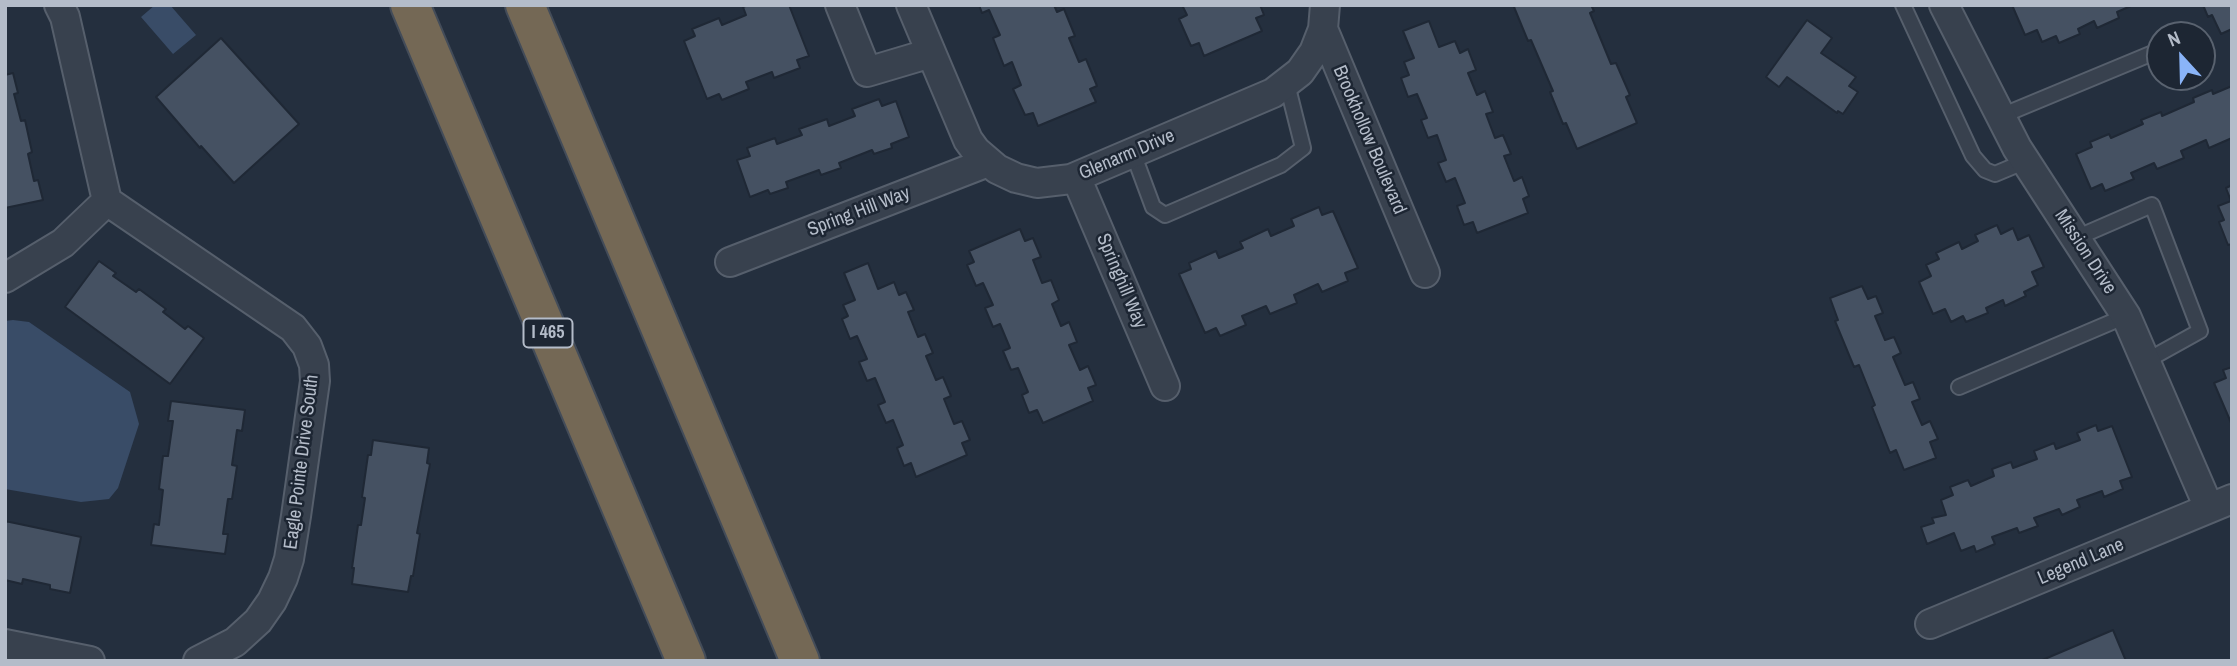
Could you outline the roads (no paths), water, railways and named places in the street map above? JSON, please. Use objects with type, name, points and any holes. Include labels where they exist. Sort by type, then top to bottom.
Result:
[{"type":"highway","name":"I 465","points":[[410,5],[686,661]]},
{"type":"highway","points":[[525,5],[800,661]]},
{"type":"street","points":[[5,278],[63,243],[107,201],[65,17],[59,5]]},
{"type":"street","points":[[840,5],[867,72],[931,52]]},
{"type":"street","name":"Glenarm Drive","points":[[911,5],[962,130],[976,151],[988,162],[1016,178],[1037,183],[1076,177],[1273,93],[1300,72],[1314,52],[1324,17]]},
{"type":"street","name":"Mission Drive","points":[[1944,5],[2026,162],[2126,316],[2146,361],[2220,503]]},
{"type":"street","name":"Brookhollow Boulevard","points":[[1324,17],[1425,273]]},
{"type":"street","name":"Spring Hill Way","points":[[730,262],[988,162]]},
{"type":"street","name":"Springhill Way","points":[[1076,177],[1165,386]]},
{"type":"street","name":"Eagle Pointe Drive South","points":[[107,201],[293,328],[307,346],[314,365],[315,381],[291,548],[280,586],[258,621],[235,642],[198,661]]},
{"type":"street","name":"Legend Lane","points":[[1930,624],[2220,503]]},
{"type":"street","points":[[5,644],[90,661]]},
{"type":"lane","points":[[1903,5],[1973,156],[1985,170],[1995,174],[2026,162]]},
{"type":"lane","points":[[2001,116],[2146,56]]},
{"type":"lane","points":[[1133,153],[1153,207],[1165,215],[1281,165],[1303,148],[1287,84]]},
{"type":"lane","points":[[2076,238],[2152,205],[2200,331],[2146,361]]},
{"type":"lane","points":[[1959,387],[2126,316]]},
{"type":"water","points":[[155,5],[170,5],[196,35],[173,54],[141,17]]},
{"type":"water","points":[[5,321],[29,322],[130,392],[139,424],[118,488],[109,499],[81,502],[5,489]]}]
